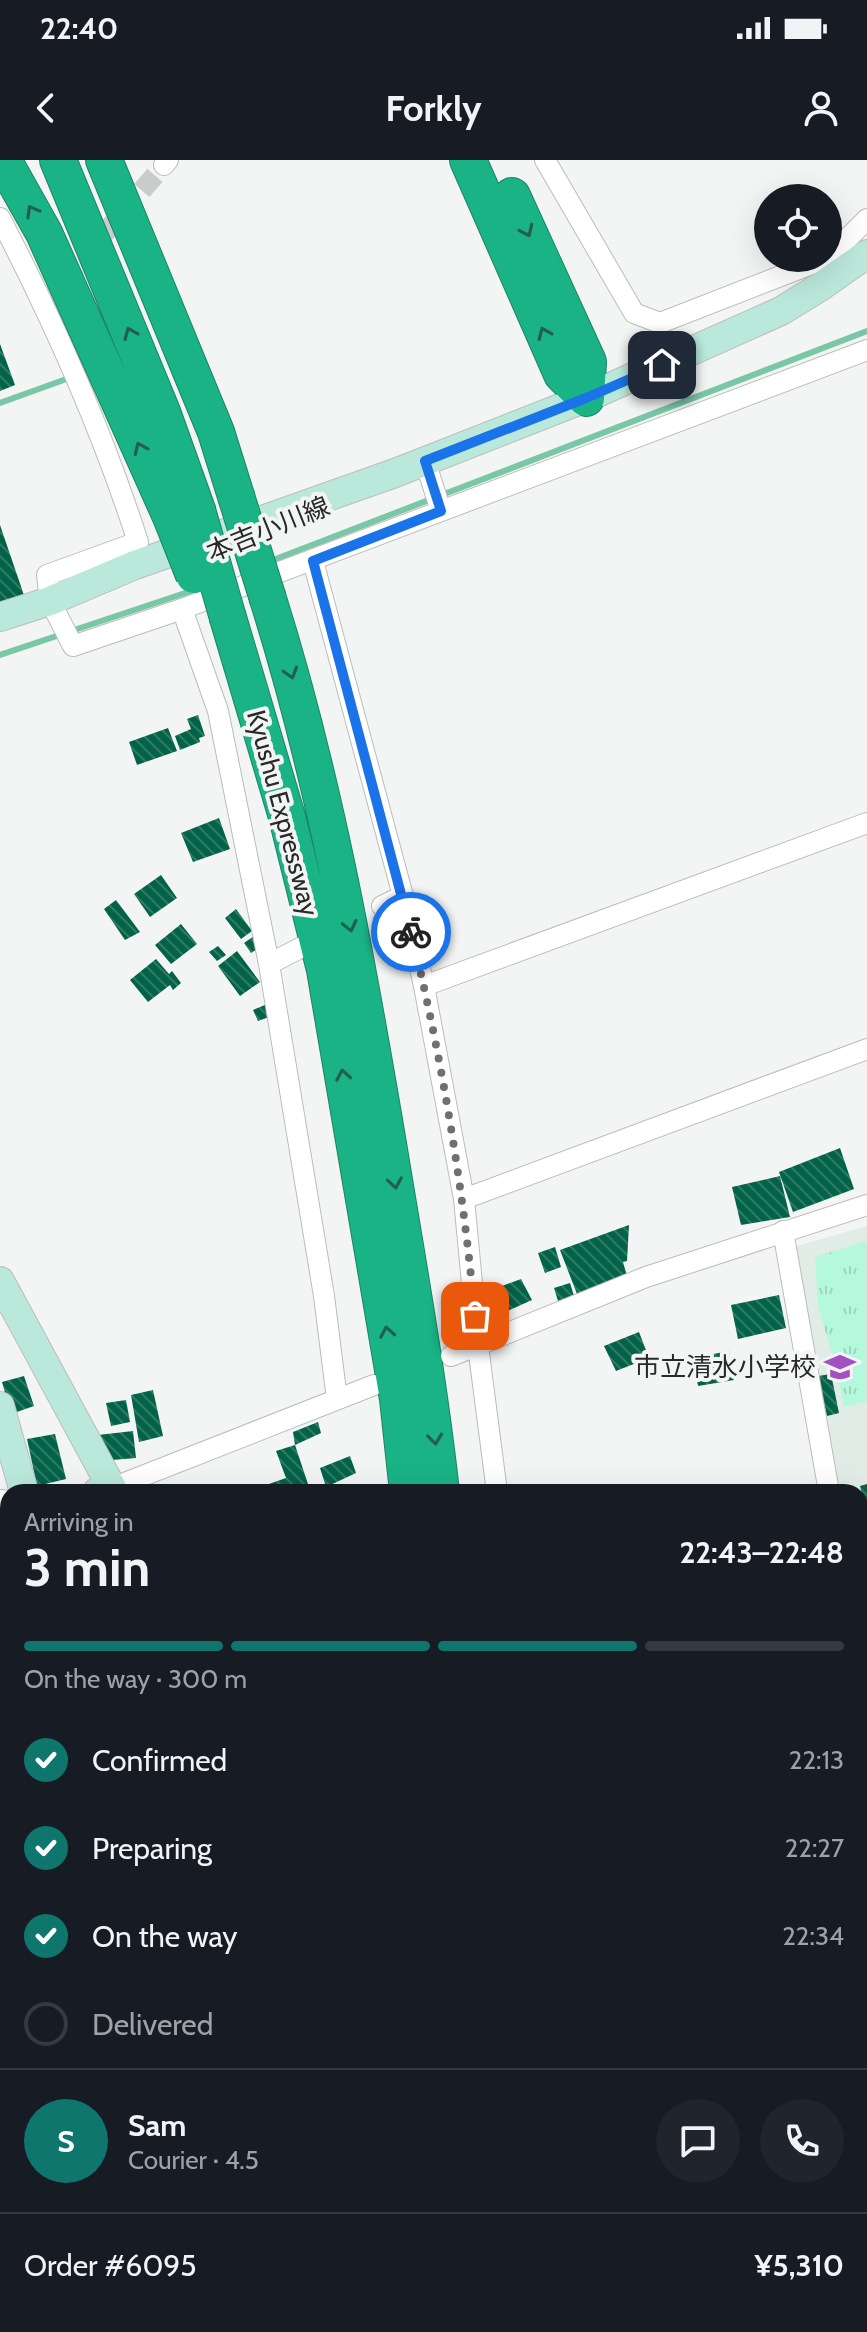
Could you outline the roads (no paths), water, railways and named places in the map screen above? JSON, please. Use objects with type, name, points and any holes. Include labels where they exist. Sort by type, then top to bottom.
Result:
[{"type":"highway","points":[[3,160],[44,233],[184,514]]},
{"type":"highway","name":"Kyushu Expressway","points":[[58,160],[162,412],[207,616],[287,817],[325,970],[398,1399],[407,1484]]},
{"type":"highway","name":"Kyushu Expressway","points":[[104,160],[216,432],[295,684],[358,962],[430,1395],[440,1484]]},
{"type":"highway","points":[[468,160],[562,374],[586,398]]},
{"type":"highway","points":[[494,160],[588,362],[586,398]]},
{"type":"highway","points":[[154,162],[154,223],[216,432]]},
{"type":"main road","name":"本吉小川線","points":[[0,617],[50,601],[135,565],[395,473],[586,398],[781,311],[867,254]]},
{"type":"main road","points":[[0,1281],[104,1484]]},
{"type":"main road","points":[[0,1406],[22,1484]]},
{"type":"street","points":[[545,160],[634,313],[660,323],[791,272]]},
{"type":"street","points":[[0,218],[45,303],[120,485],[138,542],[47,575],[50,601],[73,646],[207,616],[313,561],[867,350]]},
{"type":"street","points":[[842,243],[867,219]]},
{"type":"street","points":[[45,303],[63,281]]},
{"type":"street","points":[[425,461],[441,511]]},
{"type":"street","points":[[313,561],[403,896],[424,986],[464,1199],[478,1346],[496,1484]]},
{"type":"street","points":[[207,616],[218,711],[269,964],[324,1296],[337,1399]]},
{"type":"street","points":[[424,986],[867,823]]},
{"type":"street","points":[[382,906],[403,896]]},
{"type":"street","points":[[269,964],[304,946]]},
{"type":"street","points":[[464,1199],[867,1049]]},
{"type":"street","points":[[451,1356],[646,1277],[867,1205]]},
{"type":"street","points":[[783,1231],[828,1484]]},
{"type":"street","points":[[125,1484],[374,1385]]},
{"type":"waterway","points":[[268,562],[867,331]]},
{"type":"waterway","points":[[0,403],[72,377]]},
{"type":"waterway","points":[[0,655],[194,590]]},
{"type":"tunnel","points":[[63,281],[164,165]]},
{"type":"place","name":"市立清水小学校","points":[[840,1367]]}]
